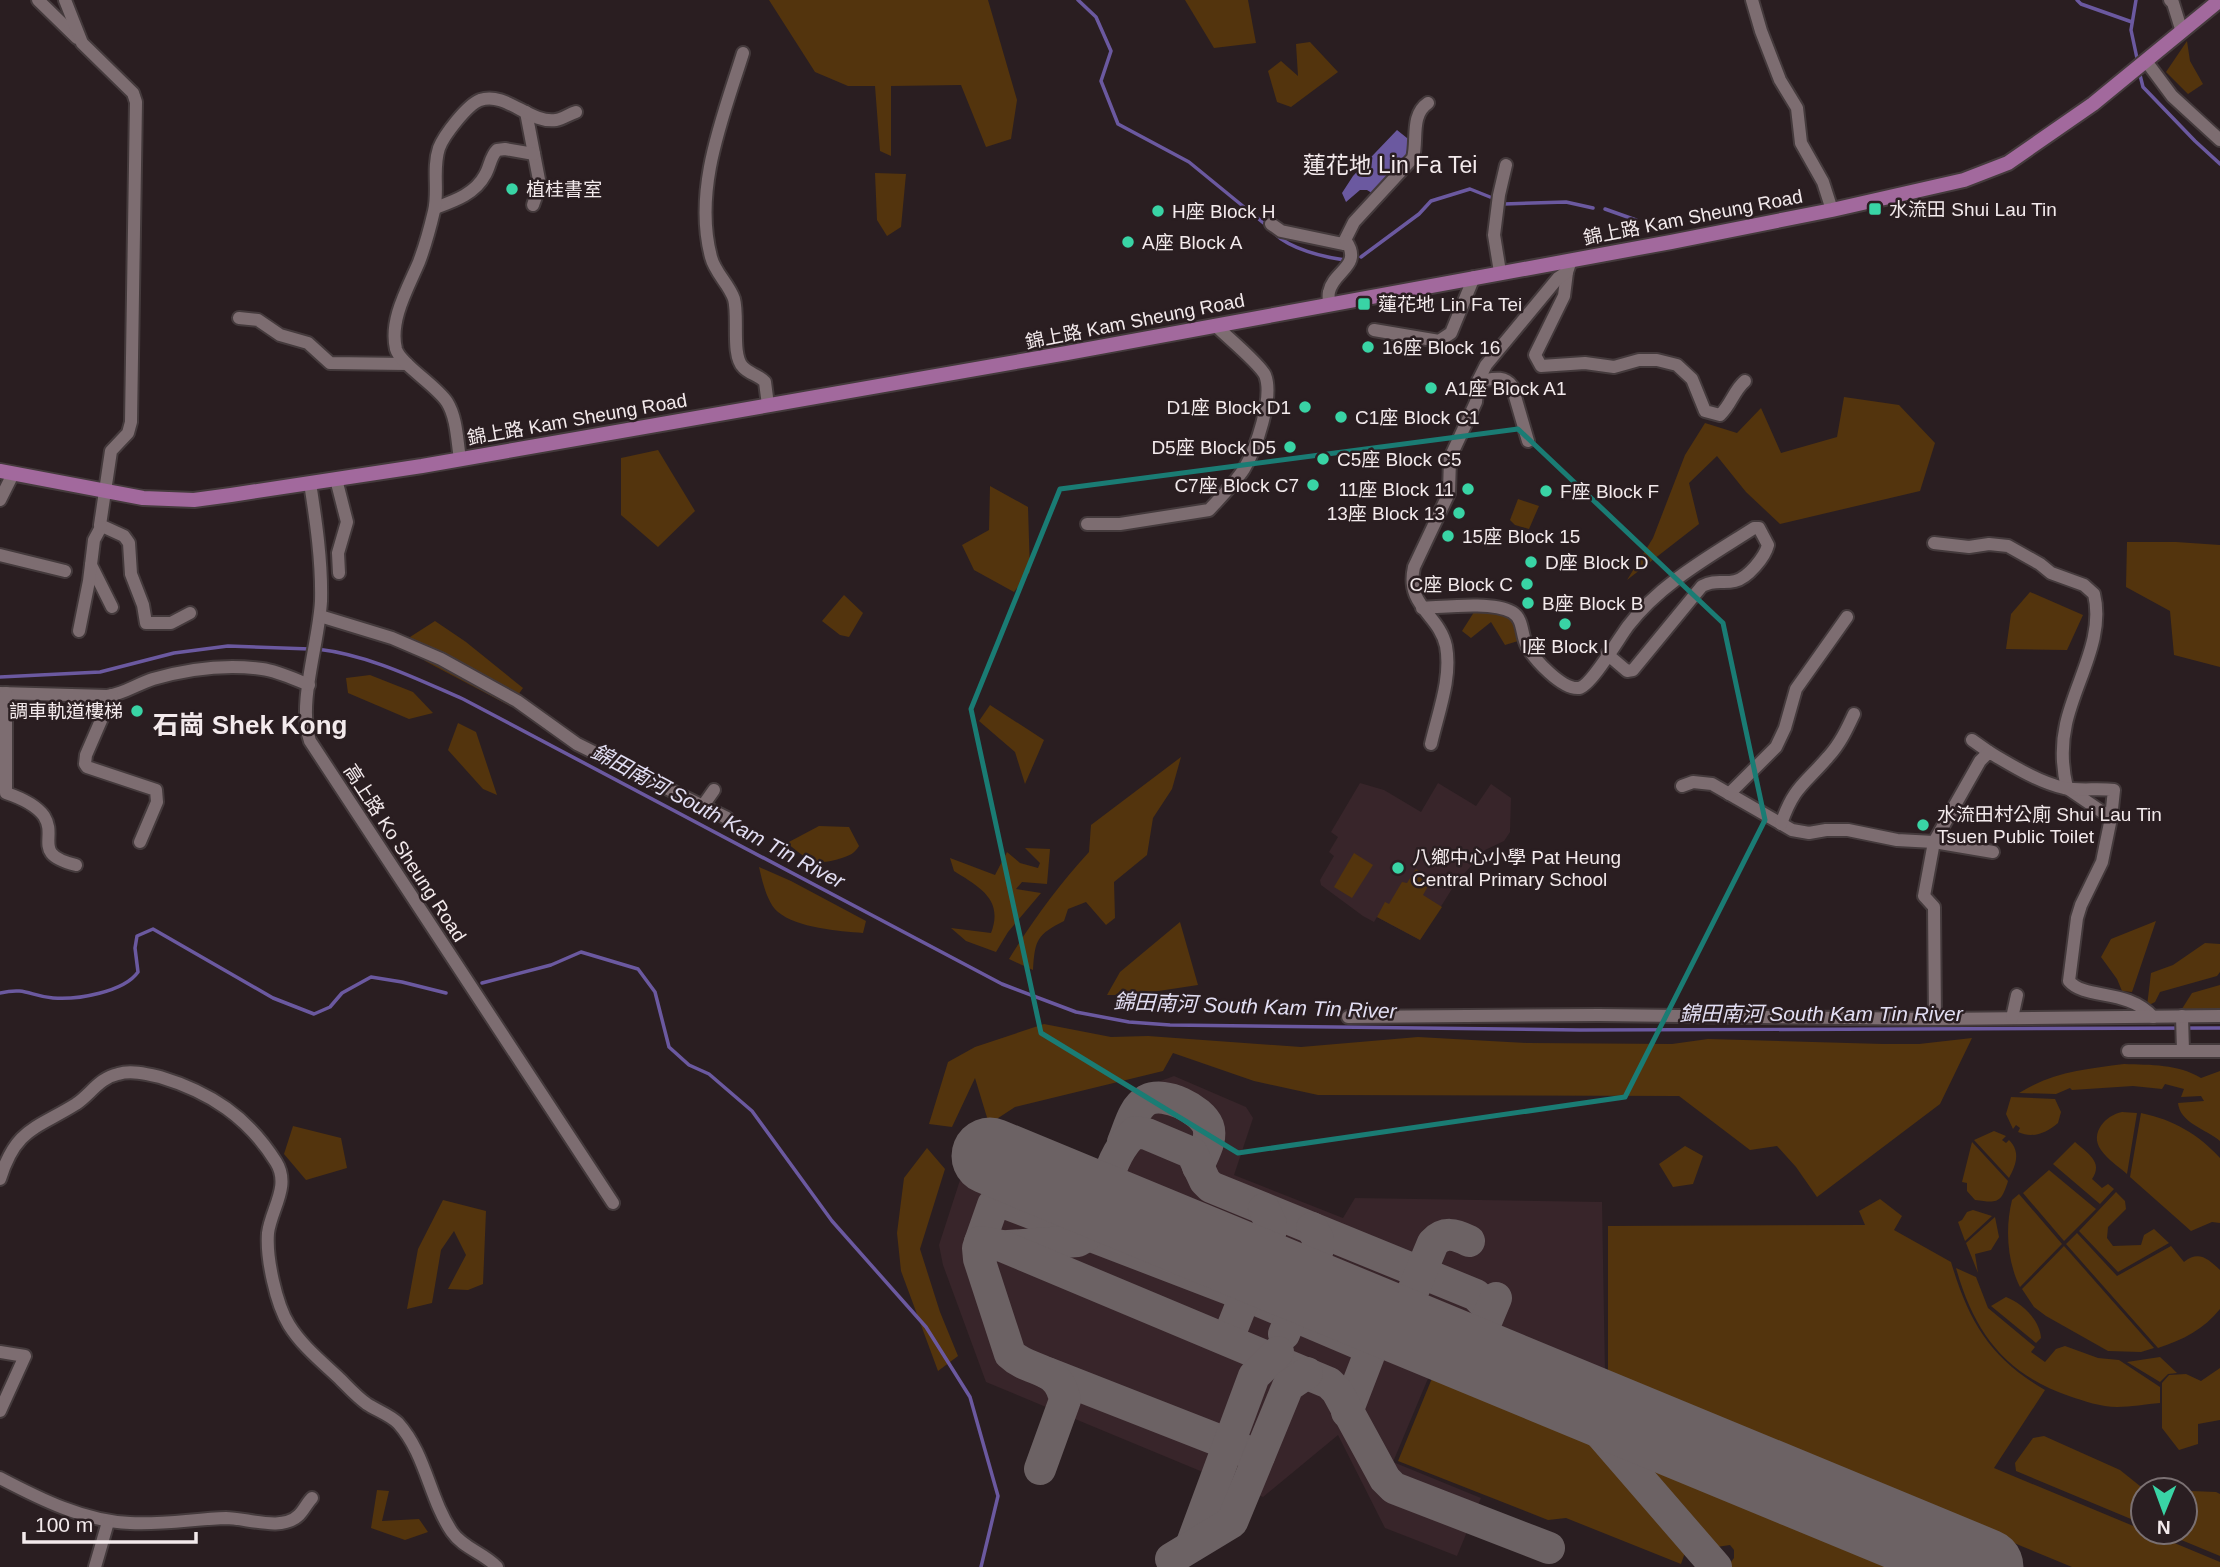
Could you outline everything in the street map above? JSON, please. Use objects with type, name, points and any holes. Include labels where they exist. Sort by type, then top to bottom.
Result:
[{"type":"main road","name":"錦上路 Kam Sheung Road","points":[[7,472],[143,498],[194,500],[460,459],[1500,272],[1569,266],[1832,210],[1964,180],[2008,163],[2052,135],[2115,87],[2220,0]]},
{"type":"street","points":[[38,0],[133,93],[136,102],[131,422],[128,433],[111,451],[102,527],[93,540],[79,631]]},
{"type":"street","points":[[65,0],[82,44]]},
{"type":"street","points":[[1752,0],[1780,80],[1797,108],[1801,142],[1823,182],[1832,210]]},
{"type":"street","points":[[2170,0],[2182,32]]},
{"type":"street","points":[[743,53],[720,128],[709,176],[706,197],[708,239],[713,264],[733,295],[736,305],[738,361],[741,366],[765,382],[768,405]]},
{"type":"street","points":[[2145,62],[2172,96],[2220,140]]},
{"type":"street","points":[[460,459],[449,405],[431,383],[407,364],[397,351],[397,323],[435,208],[436,162],[442,141],[454,124],[476,102],[487,99],[499,100],[526,112],[556,120],[576,112]]},
{"type":"street","points":[[1271,223],[1281,231],[1339,245],[1346,241],[1354,222],[1413,158],[1416,146],[1415,125],[1419,110],[1428,103]]},
{"type":"street","points":[[526,112],[540,185],[533,205]]},
{"type":"street","points":[[435,208],[452,202],[475,188],[497,150],[534,154]]},
{"type":"street","points":[[1500,272],[1494,235],[1506,165]]},
{"type":"street","points":[[1329,304],[1329,290],[1351,259],[1352,250],[1346,241]]},
{"type":"street","points":[[1569,266],[1564,296],[1535,355],[1541,366],[1585,363],[1614,367],[1639,360],[1657,360],[1677,365],[1692,379],[1705,411],[1715,415],[1720,415],[1727,409],[1745,381]]},
{"type":"street","points":[[1431,744],[1447,664],[1445,643],[1413,592],[1411,580],[1414,567],[1449,493],[1450,458],[1476,401],[1478,381],[1486,365],[1569,266]]},
{"type":"street","points":[[1374,330],[1440,341],[1451,333],[1474,277]]},
{"type":"street","points":[[239,318],[258,320],[280,335],[309,343],[330,363],[407,364]]},
{"type":"street","points":[[1087,524],[1121,524],[1209,510],[1244,468],[1256,440],[1268,387],[1264,374],[1215,325]]},
{"type":"street","points":[[1478,381],[1501,378],[1508,380],[1528,441]]},
{"type":"street","points":[[0,500],[7,472]]},
{"type":"street","points":[[336,479],[347,522],[338,553],[339,573]]},
{"type":"street","name":"高上路 Ko Sheung Road","points":[[310,483],[321,581],[319,622],[305,724],[310,741],[613,1203]]},
{"type":"street","points":[[102,527],[127,539],[131,574],[143,605],[146,623],[171,623],[190,613]]},
{"type":"street","points":[[1422,608],[1495,607],[1510,611],[1517,616],[1525,644],[1532,654],[1559,681],[1571,688],[1581,688],[1588,683],[1607,654],[1636,616],[1660,591],[1754,528],[1759,528],[1768,545],[1765,554],[1741,578],[1734,581],[1714,580],[1702,586],[1633,670],[1628,671],[1607,654]]},
{"type":"street","points":[[1934,543],[1969,547],[1989,544],[2008,546],[2051,573],[2084,585],[2094,594],[2095,617],[2089,654],[2065,726],[2062,767],[2067,788]]},
{"type":"street","points":[[0,555],[65,571]]},
{"type":"street","points":[[91,565],[112,607]]},
{"type":"street","points":[[1729,794],[1776,747],[1785,728],[1796,689],[1847,617]]},
{"type":"street","points":[[319,622],[392,638],[441,659],[517,701],[578,744],[727,818]]},
{"type":"street","points":[[76,865],[55,858],[48,847],[47,825],[40,811],[3,792],[3,693],[112,695],[177,673],[214,668],[264,669],[309,685]]},
{"type":"street","points":[[112,695],[86,755],[85,764],[156,790],[157,802],[140,842]]},
{"type":"street","points":[[1781,824],[1787,806],[1800,785],[1828,758],[1842,739],[1854,714]]},
{"type":"street","points":[[1972,740],[2032,775],[2067,788],[2111,818]]},
{"type":"street","points":[[1936,1019],[1934,907],[1924,896],[1934,842],[1980,761],[1989,752]]},
{"type":"street","points":[[1682,786],[1693,782],[1712,784],[1781,824],[1801,832],[1848,830],[1897,840],[1934,842],[1993,852]]},
{"type":"street","points":[[2067,788],[2114,790],[2102,862],[2077,918],[2069,981],[2078,989],[2118,996],[2133,1002],[2153,1017]]},
{"type":"street","points":[[702,807],[714,790]]},
{"type":"street","points":[[2012,1018],[2017,995]]},
{"type":"street","points":[[1348,1017],[1599,1015],[1936,1019],[2220,1016]]},
{"type":"street","points":[[2182,1016],[2183,1051]]},
{"type":"street","points":[[2128,1051],[2220,1051]]},
{"type":"street","points":[[0,1179],[11,1152],[20,1139],[33,1128],[77,1103],[99,1082],[118,1073],[150,1074],[190,1086],[227,1107],[278,1164],[282,1185],[268,1231],[269,1260],[287,1322],[308,1349],[365,1402],[397,1422],[419,1455],[442,1514],[453,1534],[497,1567]]},
{"type":"street","points":[[0,1352],[25,1356],[0,1411]]},
{"type":"street","points":[[0,1478],[43,1499],[108,1522],[151,1524],[230,1518],[278,1523],[297,1517],[312,1498]]},
{"type":"street","points":[[95,1567],[108,1522]]},
{"type":"highlighted area","points":[[1518,429],[1723,623],[1765,820],[1625,1097],[1238,1153],[1041,1033],[971,709],[1060,489]]},
{"type":"shaded area","points":[[769,0],[988,0],[1017,100],[1011,139],[986,147],[961,85],[891,86],[891,156],[880,151],[875,86],[848,86],[815,72]]},
{"type":"shaded area","points":[[1185,0],[1248,0],[1256,43],[1214,48]]},
{"type":"shaded area","points":[[2187,41],[2190,61],[2203,84],[2188,94],[2166,72]]},
{"type":"shaded area","points":[[1310,42],[1338,72],[1291,107],[1277,102],[1268,71],[1281,61],[1298,76],[1296,44]]},
{"type":"shaded area","points":[[1397,130],[1412,142],[1411,154],[1375,195],[1367,190],[1360,190],[1346,202],[1342,193],[1353,176]]},
{"type":"shaded area","points":[[875,173],[906,174],[901,227],[887,236],[877,220]]},
{"type":"shaded area","points":[[1844,397],[1899,405],[1935,443],[1920,491],[1780,524],[1746,492],[1717,456],[1689,483],[1699,524],[1627,580],[1653,538],[1685,455],[1705,423],[1737,433],[1761,408],[1781,453],[1837,437]]},
{"type":"shaded area","points":[[658,450],[695,511],[658,547],[621,515],[621,458]]},
{"type":"shaded area","points":[[990,486],[1028,507],[1030,572],[1014,592],[974,570],[962,545],[989,530]]},
{"type":"shaded area","points":[[1518,499],[1539,506],[1529,529],[1515,525],[1510,520]]},
{"type":"shaded area","points":[[2127,542],[2220,545],[2220,667],[2174,655],[2170,611],[2126,587]]},
{"type":"shaded area","points":[[2030,592],[2083,615],[2067,650],[2006,649],[2011,614]]},
{"type":"shaded area","points":[[844,595],[863,613],[849,637],[840,635],[822,621]]},
{"type":"shaded area","points":[[1476,609],[1498,611],[1516,620],[1518,641],[1505,645],[1491,622],[1471,638],[1462,631]]},
{"type":"shaded area","points":[[435,621],[523,688],[510,706],[425,661],[410,637]]},
{"type":"shaded area","points":[[370,675],[413,692],[433,713],[409,719],[348,693],[346,678]]},
{"type":"shaded area","points":[[990,705],[1044,740],[1025,784],[1015,752],[979,721]]},
{"type":"shaded area","points":[[458,723],[476,732],[497,795],[483,789],[448,750]]},
{"type":"shaded area","points":[[1181,757],[1172,789],[1153,818],[1147,855],[1114,882],[1115,918],[1106,925],[1086,902],[1068,909],[1064,921],[1039,939],[1033,970],[1009,959],[1046,904],[1089,852],[1091,825]]},
{"type":"shaded area","name":"八鄉中心小學 Pat Heung Central Primary School","points":[[1360,783],[1384,790],[1421,812],[1438,783],[1476,806],[1491,784],[1511,798],[1510,832],[1504,841],[1485,850],[1455,884],[1420,940],[1377,917],[1374,922],[1363,916],[1321,885],[1320,880],[1334,856],[1329,852],[1338,837],[1331,832]]},
{"type":"shaded area","points":[[819,826],[849,827],[859,846],[854,853],[845,857],[818,862],[806,858],[787,843]]},
{"type":"shaded area","points":[[1025,848],[1050,849],[1047,884],[1022,882],[1016,889],[1041,893],[1008,932],[996,952],[966,941],[951,928],[991,933],[994,911],[987,895],[954,871],[950,858],[995,875],[1007,852],[1020,863],[1038,868],[1040,863]]},
{"type":"shaded area","points":[[1354,853],[1373,865],[1352,898],[1334,887]]},
{"type":"shaded area","points":[[759,867],[866,921],[863,933],[819,928],[796,922],[778,912],[771,903]]},
{"type":"shaded area","points":[[1416,869],[1432,879],[1423,895],[1442,907],[1420,940],[1377,917],[1385,902],[1389,904],[1402,882],[1407,883]]},
{"type":"shaded area","points":[[2156,921],[2132,992],[2122,991],[2101,957],[2111,939]]},
{"type":"shaded area","points":[[1180,922],[1198,985],[1132,995],[1107,995],[1120,972]]},
{"type":"shaded area","points":[[2205,943],[2220,944],[2220,972],[2217,976],[2160,992],[2155,1002],[2147,1006],[2151,973],[2173,965]]},
{"type":"shaded area","points":[[2220,985],[2220,1010],[2180,1012],[2192,993]]},
{"type":"shaded area","points":[[1044,1024],[1111,1037],[1148,1036],[1301,1047],[1418,1037],[1527,1043],[1672,1044],[1708,1039],[1919,1044],[1972,1038],[1940,1104],[1817,1197],[1777,1146],[1750,1150],[1679,1096],[1318,1095],[1254,1081],[1173,1053],[1163,1071],[1015,1107],[989,1124],[975,1078],[952,1127],[929,1124],[948,1062],[975,1047]]},
{"type":"shaded area","points":[[2124,1064],[2174,1068],[2201,1078],[2220,1071],[2220,1141],[2188,1121],[2180,1110],[2178,1103],[2204,1101],[2201,1096],[2181,1097],[2184,1089],[2165,1084],[2162,1089],[2133,1086],[2070,1088],[2056,1094],[2019,1093],[2057,1076]]},
{"type":"shaded area","points":[[1174,1076],[1246,1107],[1253,1118],[1234,1175],[1343,1218],[1355,1198],[1602,1202],[1605,1374],[1507,1330],[1100,1163],[1136,1090]]},
{"type":"shaded area","points":[[2011,1097],[2055,1099],[2061,1112],[2058,1123],[2039,1134],[2018,1132],[2020,1128],[2016,1125],[2013,1129],[2006,1114]]},
{"type":"shaded area","points":[[2122,1112],[2137,1113],[2127,1174],[2104,1153],[2097,1137],[2105,1121]]},
{"type":"shaded area","points":[[2141,1113],[2185,1129],[2220,1158],[2220,1223],[2212,1222],[2191,1231],[2130,1177]]},
{"type":"shaded area","points":[[293,1126],[341,1138],[347,1168],[306,1180],[284,1154]]},
{"type":"shaded area","points":[[1994,1131],[2006,1136],[2002,1140],[2006,1143],[2009,1140],[2015,1149],[2015,1163],[2009,1178],[1974,1140]]},
{"type":"shaded area","points":[[1972,1142],[2008,1181],[2003,1194],[1997,1200],[1975,1200],[1967,1191],[1967,1183],[1962,1182]]},
{"type":"shaded area","points":[[2075,1142],[2095,1163],[2092,1179],[2102,1188],[2108,1184],[2114,1189],[2100,1204],[2053,1164]]},
{"type":"shaded area","points":[[1685,1146],[1703,1156],[1693,1184],[1673,1187],[1659,1164]]},
{"type":"shaded area","points":[[927,1148],[945,1169],[920,1249],[940,1312],[958,1356],[938,1371],[901,1271],[897,1233],[904,1178]]},
{"type":"shaded area","points":[[2049,1170],[2096,1209],[2064,1241],[2023,1193]]},
{"type":"shaded area","points":[[961,1177],[1432,1369],[1393,1462],[1481,1498],[1457,1556],[1385,1528],[1338,1435],[1263,1497],[986,1382],[943,1265],[939,1245]]},
{"type":"shaded area","points":[[2116,1192],[2125,1201],[2126,1209],[2108,1227],[2107,1238],[2113,1246],[2141,1245],[2144,1235],[2154,1229],[2169,1243],[2118,1272],[2079,1231]]},
{"type":"shaded area","points":[[2019,1194],[2062,1244],[2020,1287],[2012,1266],[2008,1233],[2012,1200]]},
{"type":"shaded area","points":[[1880,1199],[1902,1216],[1894,1230],[1951,1262],[1966,1303],[1984,1336],[2010,1365],[2045,1390],[1994,1468],[2129,1524],[2129,1546],[2182,1546],[2220,1562],[2220,1567],[2072,1567],[1608,1375],[1608,1226],[1865,1225],[1859,1211]]},
{"type":"shaded area","points":[[443,1200],[486,1211],[483,1284],[468,1290],[448,1289],[466,1255],[454,1231],[441,1250],[432,1303],[407,1309],[418,1249]]},
{"type":"shaded area","points":[[1973,1210],[1992,1216],[1965,1241],[1958,1222],[1967,1212]]},
{"type":"shaded area","points":[[1995,1217],[1999,1237],[1991,1250],[1975,1254],[1978,1273],[1966,1243]]},
{"type":"shaded area","points":[[2077,1233],[2117,1276],[2171,1246],[2184,1262],[2199,1256],[2207,1259],[2220,1270],[2220,1309],[2192,1333],[2158,1348],[2066,1244]]},
{"type":"shaded area","points":[[2064,1246],[2154,1348],[2141,1352],[2108,1351],[2034,1307],[2022,1289]]},
{"type":"shaded area","points":[[1956,1268],[1976,1277],[1988,1308],[2035,1347],[2031,1352],[2045,1362],[2056,1349],[2065,1346],[2098,1358],[2119,1360],[2160,1387],[2160,1403],[2122,1407],[2099,1405],[2069,1396],[2027,1376],[1995,1348],[1983,1331],[1963,1291]]},
{"type":"shaded area","points":[[2006,1297],[2018,1303],[2034,1319],[2041,1338],[2036,1343],[1991,1306]]},
{"type":"shaded area","points":[[2160,1357],[2177,1373],[2168,1374],[2160,1382],[2127,1362]]},
{"type":"shaded area","points":[[2220,1368],[2220,1420],[2198,1424],[2198,1444],[2179,1450],[2162,1428],[2162,1383],[2169,1375],[2186,1374],[2201,1381]]},
{"type":"shaded area","points":[[1435,1371],[1595,1437],[1688,1544],[1681,1564],[1566,1518],[1548,1520],[1398,1461]]},
{"type":"shaded area","points":[[2044,1436],[2120,1470],[2129,1477],[2129,1518],[2016,1471],[2015,1463],[2033,1438]]},
{"type":"shaded area","points":[[1622,1447],[1912,1567],[1727,1567],[1734,1558],[1734,1550],[1730,1545],[1710,1548]]},
{"type":"shaded area","points":[[377,1490],[389,1491],[382,1521],[419,1519],[428,1532],[405,1540],[371,1528]]},
{"type":"shaded area","points":[[2199,1491],[2220,1494],[2220,1556],[2196,1546],[2199,1546]]},
{"type":"waterway","points":[[1078,0],[1096,17],[1111,51],[1101,81],[1118,124],[1189,162],[1266,225]]},
{"type":"waterway","points":[[2077,0],[2081,4],[2132,22]]},
{"type":"waterway","points":[[2136,0],[2131,30],[2138,63]]},
{"type":"waterway","points":[[2139,71],[2143,87],[2220,164]]},
{"type":"waterway","points":[[1361,257],[1419,214],[1431,201],[1470,189],[1490,197]]},
{"type":"waterway","points":[[1504,204],[1566,202],[1593,208]]},
{"type":"waterway","points":[[1605,209],[1636,220]]},
{"type":"waterway","points":[[1274,233],[1298,248],[1345,260]]},
{"type":"waterway","name":"錦田南河 South Kam Tin River","points":[[0,677],[100,672],[174,653],[228,646],[310,649]]},
{"type":"waterway","name":"錦田南河 South Kam Tin River","points":[[317,649],[374,662],[463,699],[1002,984],[1076,1012],[1129,1022],[1170,1025],[1580,1030],[2220,1028]]},
{"type":"waterway","points":[[0,993],[22,991],[63,998],[111,990],[138,972],[135,948],[137,936],[153,929],[273,998],[314,1014],[330,1007],[342,993],[371,977],[446,993]]},
{"type":"waterway","points":[[482,983],[551,965],[581,952],[638,969],[655,992],[669,1047],[689,1065],[709,1074],[752,1111],[832,1221],[926,1327],[970,1397],[998,1496],[981,1567]]},
{"type":"taxiway","points":[[1123,1142],[1138,1108],[1147,1100],[1163,1098],[1182,1103],[1198,1114],[1208,1126],[1208,1142],[1198,1167]]},
{"type":"taxiway","points":[[1008,1246],[1078,1241],[1088,1234],[1097,1225],[1102,1214],[1106,1185],[1113,1163],[1135,1132],[1147,1134],[1192,1153],[1205,1181],[1211,1187],[1476,1295],[1488,1308],[1488,1315]]},
{"type":"taxiway","points":[[980,1242],[993,1205],[1000,1201],[1245,1295],[1365,1346],[1369,1355],[1347,1412]]},
{"type":"taxiway","points":[[1232,1341],[1231,1331],[1271,1230],[1264,1209]]},
{"type":"taxiway","points":[[1284,1334],[1318,1249],[1318,1239],[1312,1228]]},
{"type":"taxiway","points":[[1413,1291],[1437,1239],[1450,1235],[1469,1241]]},
{"type":"taxiway","points":[[1115,1240],[1183,1236]]},
{"type":"taxiway","points":[[1040,1469],[1065,1400],[1056,1380],[1010,1354],[979,1259],[980,1242],[1002,1246],[1329,1383],[1337,1391],[1385,1479],[1394,1488],[1549,1548]]},
{"type":"taxiway","points":[[1472,1355],[1496,1298]]},
{"type":"taxiway","points":[[1191,1546],[1254,1376],[1278,1352]]},
{"type":"taxiway","points":[[1047,1373],[1259,1456]]},
{"type":"taxiway","points":[[1171,1559],[1232,1522],[1288,1386],[1307,1373]]},
{"type":"taxiway","points":[[1567,1395],[1716,1567]]},
{"type":"runway","points":[[990,1156],[1985,1567]]},
{"type":"place","name":"植桂書室","points":[[512,189]]},
{"type":"place","name":"水流田 Shui Lau Tin","points":[[1875,209]]},
{"type":"place","name":"H座 Block H","points":[[1158,211]]},
{"type":"place","name":"A座 Block A","points":[[1128,242]]},
{"type":"place","name":"蓮花地 Lin Fa Tei","points":[[1364,304]]},
{"type":"place","name":"16座 Block 16","points":[[1368,347]]},
{"type":"place","name":"A1座 Block A1","points":[[1431,388]]},
{"type":"place","name":"D1座 Block D1","points":[[1305,407]]},
{"type":"place","name":"C1座 Block C1","points":[[1341,417]]},
{"type":"place","name":"D5座 Block D5","points":[[1290,447]]},
{"type":"place","name":"C5座 Block C5","points":[[1323,459]]},
{"type":"place","name":"C7座 Block C7","points":[[1313,485]]},
{"type":"place","name":"11座 Block 11","points":[[1468,489]]},
{"type":"place","name":"F座 Block F","points":[[1546,491]]},
{"type":"place","name":"13座 Block 13","points":[[1459,513]]},
{"type":"place","name":"15座 Block 15","points":[[1448,536]]},
{"type":"place","name":"D座 Block D","points":[[1531,562]]},
{"type":"place","name":"C座 Block C","points":[[1527,584]]},
{"type":"place","name":"B座 Block B","points":[[1528,603]]},
{"type":"place","name":"I座 Block I","points":[[1565,624]]},
{"type":"place","name":"調車軌道樓梯","points":[[137,711]]},
{"type":"place","name":"水流田村公廁 Shui Lau Tin Tsuen Public Toilet","points":[[1923,825]]},
{"type":"place","name":"八鄉中心小學 Pat Heung Central Primary School","points":[[1398,868]]},
{"type":"district","name":"蓮花地 Lin Fa Tei","points":[[1390,165]]},
{"type":"district","name":"石崗 Shek Kong","points":[[250,725]]}]
